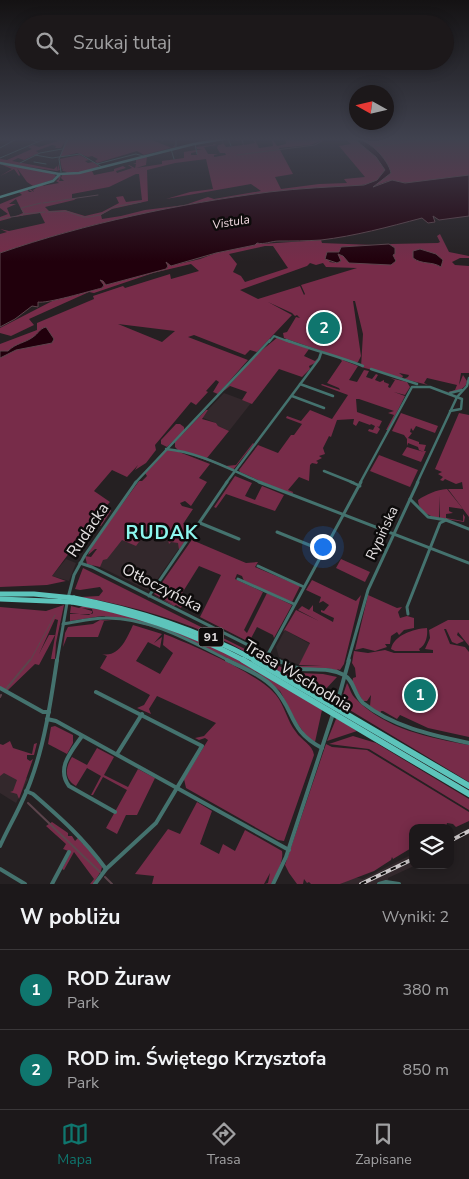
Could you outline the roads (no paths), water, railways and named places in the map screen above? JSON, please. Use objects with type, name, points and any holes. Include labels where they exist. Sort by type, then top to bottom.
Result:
[{"type":"main road","points":[[0,197],[55,179]]},
{"type":"main road","name":"91","points":[[0,594],[34,594],[73,600]]},
{"type":"main road","name":"91","points":[[0,599],[73,600]]},
{"type":"main road","name":"Trasa Wschodnia","points":[[73,600],[126,607],[154,615],[201,633],[267,666],[469,794]]},
{"type":"main road","name":"Trasa Wschodnia","points":[[335,710],[469,786]]},
{"type":"street","name":"Rudacka","points":[[0,846],[26,791],[49,712],[62,624],[71,585],[80,563],[94,539],[138,479],[274,336],[321,353]]},
{"type":"street","points":[[149,596],[234,472],[292,396],[319,359],[321,353],[336,355],[363,366]]},
{"type":"street","points":[[371,369],[449,394],[463,402],[460,411],[450,411]]},
{"type":"street","name":"Rypińska","points":[[273,884],[289,850],[335,710],[366,596],[450,411],[469,378]]},
{"type":"street","points":[[408,381],[412,388]]},
{"type":"street","points":[[300,384],[333,396]]},
{"type":"street","points":[[267,656],[412,388],[419,385]]},
{"type":"street","points":[[449,394],[464,389]]},
{"type":"street","points":[[292,396],[324,408]]},
{"type":"street","points":[[172,443],[175,449]]},
{"type":"street","points":[[165,450],[175,449],[469,562]]},
{"type":"street","points":[[324,471],[360,486]]},
{"type":"street","points":[[410,498],[428,517],[446,520],[469,529]]},
{"type":"street","points":[[436,518],[440,523]]},
{"type":"street","points":[[408,614],[408,606],[440,523],[446,520]]},
{"type":"street","points":[[200,523],[239,539]]},
{"type":"street","points":[[277,532],[324,551]]},
{"type":"street","name":"Otłoczyńska","points":[[80,563],[267,656],[296,668],[330,670],[345,676]]},
{"type":"street","points":[[258,566],[304,587]]},
{"type":"street","points":[[238,579],[295,604]]},
{"type":"street","points":[[62,624],[95,618],[113,618],[166,632],[195,645],[267,682],[282,698],[300,733],[307,740],[322,748]]},
{"type":"street","points":[[345,676],[350,680],[352,690],[358,698],[381,716],[421,733],[469,743]]},
{"type":"street","points":[[0,688],[42,712],[49,712]]},
{"type":"street","points":[[94,884],[106,869],[152,827],[202,746],[96,692]]},
{"type":"street","points":[[118,754],[142,714]]},
{"type":"street","points":[[47,720],[55,721],[118,754],[289,850]]},
{"type":"street","points":[[82,736],[64,766],[62,773],[65,780],[69,786],[115,812]]},
{"type":"street","points":[[26,791],[33,794],[72,827],[106,869]]},
{"type":"street","points":[[52,884],[69,852]]},
{"type":"street","points":[[0,869],[26,884]]},
{"type":"street","points":[[379,884],[399,884]]},
{"type":"water","name":"Vistula","points":[[383,179],[373,187],[392,180],[405,183],[435,179],[469,179],[469,216],[439,220],[433,216],[435,222],[428,223],[422,218],[346,236],[321,240],[257,243],[171,266],[166,262],[168,266],[166,269],[106,285],[100,280],[104,285],[102,288],[59,299],[38,302],[38,307],[32,306],[15,319],[0,327],[0,253],[66,232],[201,202],[269,192],[364,185]]},
{"type":"water","points":[[389,244],[395,248],[395,254],[393,255],[396,261],[391,265],[349,263],[343,256],[338,254],[341,261],[337,263],[325,259],[327,252],[339,252],[341,247]]},
{"type":"water","points":[[420,249],[436,254],[443,260],[441,267],[420,262],[413,258],[413,251]]},
{"type":"water","points":[[46,327],[54,339],[52,343],[16,350],[0,358],[0,351],[8,351],[35,336]]},
{"type":"waterway","points":[[43,203],[98,195]]},
{"type":"waterway","points":[[48,212],[66,211],[83,217],[89,217],[100,215],[114,207],[141,202]]},
{"type":"waterway","points":[[0,219],[23,215],[24,213],[21,208],[41,203]]},
{"type":"waterway","points":[[24,214],[45,212]]},
{"type":"waterway","points":[[30,661],[55,615]]},
{"type":"waterway","points":[[6,689],[30,660]]},
{"type":"waterway","points":[[28,803],[100,872]]},
{"type":"waterway","points":[[105,877],[112,884]]},
{"type":"railway","points":[[454,839],[469,831]]},
{"type":"railway","points":[[361,884],[409,861]]},
{"type":"place","name":"ROD im. Świętego Krzysztofa","points":[[324,328]]},
{"type":"place","name":"ROD Żuraw","points":[[420,695]]},
{"type":"district","name":"RUDAK","points":[[162,533]]}]
